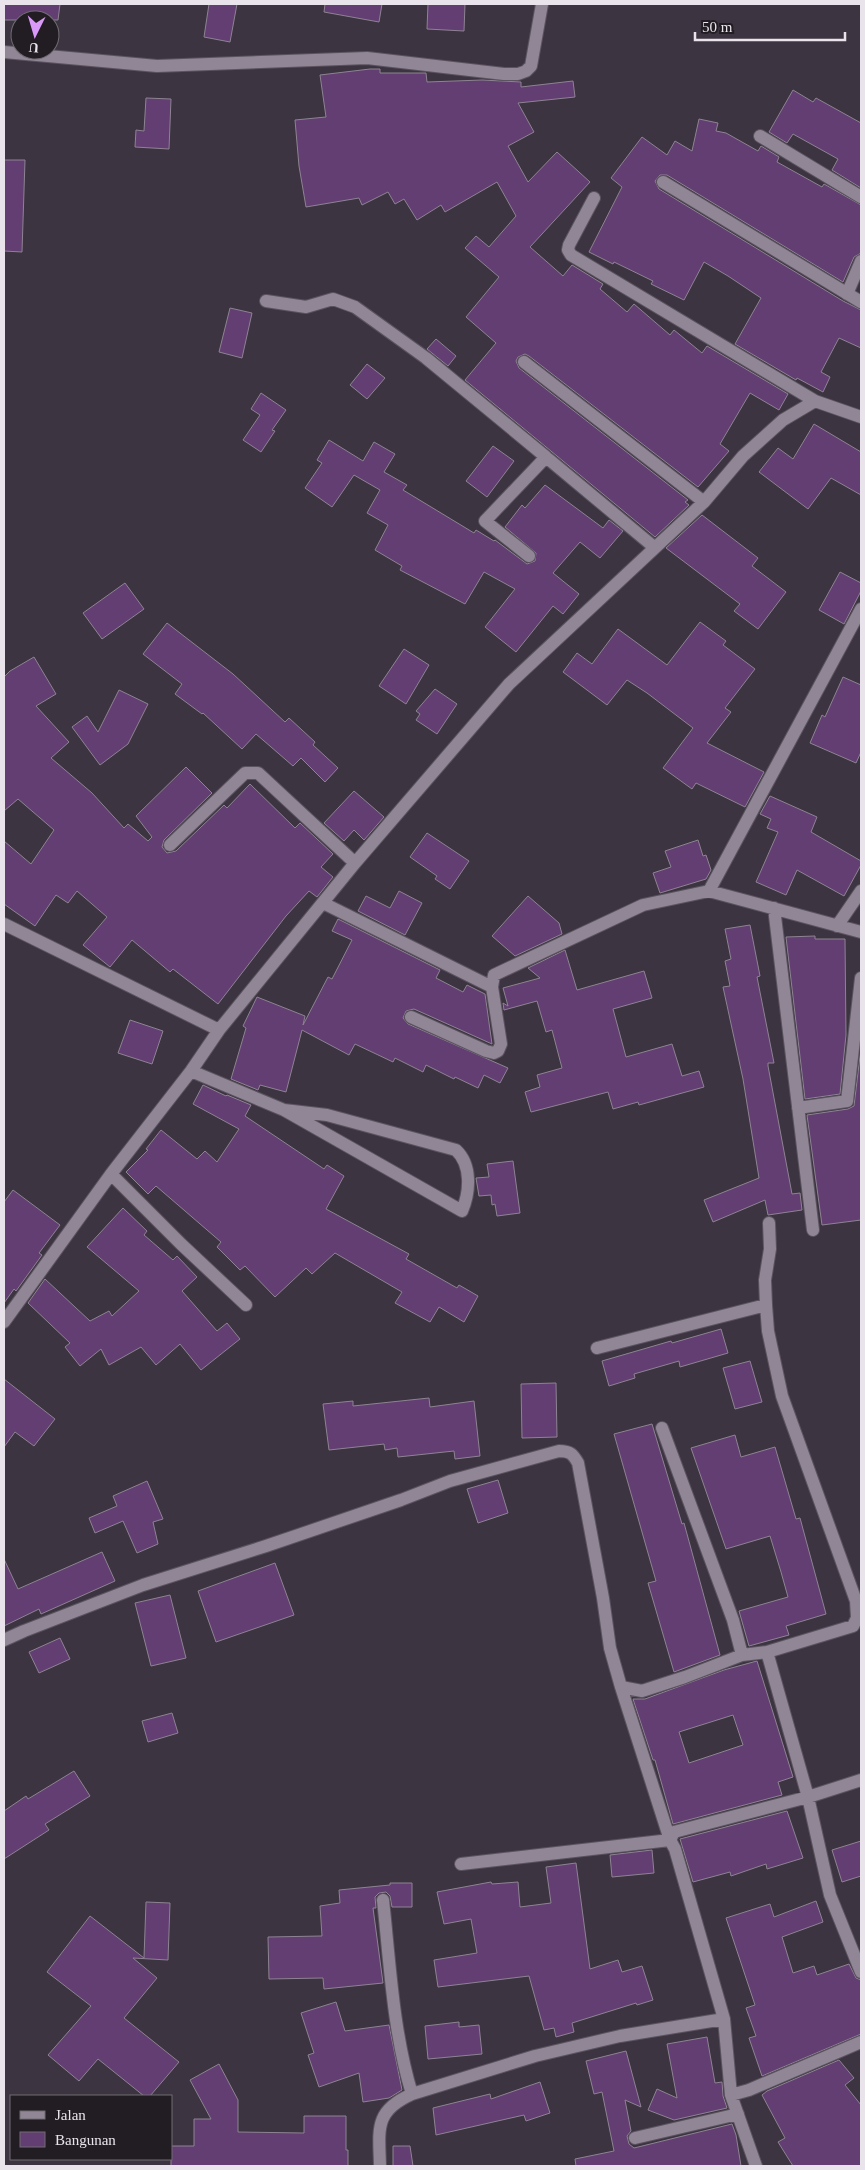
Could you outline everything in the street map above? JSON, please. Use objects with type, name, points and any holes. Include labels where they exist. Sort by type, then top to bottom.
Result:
[{"type":"street","points":[[4,52],[157,66],[367,58],[421,63],[475,72],[518,74],[526,71],[531,66],[542,4]]},
{"type":"street","points":[[760,136],[861,197]]},
{"type":"street","points":[[662,182],[861,302]]},
{"type":"street","points":[[594,198],[569,245],[568,250],[571,255],[815,401],[861,417]]},
{"type":"street","points":[[847,294],[861,261]]},
{"type":"street","points":[[266,301],[306,307],[333,299],[355,306],[426,358],[654,547]]},
{"type":"street","points":[[524,362],[704,502]]},
{"type":"street","points":[[4,1322],[111,1174],[191,1071],[220,1030],[355,863],[510,684],[704,502],[743,456],[783,420],[815,401]]},
{"type":"street","points":[[529,556],[485,521],[546,458]]},
{"type":"street","points":[[709,891],[861,609]]},
{"type":"street","points":[[170,844],[245,773],[251,772],[258,773],[355,863]]},
{"type":"street","points":[[411,1017],[494,1053],[498,1051],[501,1044],[492,986],[494,975],[643,905],[709,891],[861,932]]},
{"type":"street","points":[[837,926],[861,891]]},
{"type":"street","points":[[323,903],[492,986]]},
{"type":"street","points":[[774,908],[813,1230]]},
{"type":"street","points":[[4,924],[220,1030]]},
{"type":"street","points":[[798,1108],[846,1101],[861,978]]},
{"type":"street","points":[[191,1071],[284,1110],[462,1211],[467,1199],[468,1180],[464,1158],[456,1150],[327,1115],[284,1110]]},
{"type":"street","points":[[111,1174],[246,1305]]},
{"type":"street","points":[[621,1687],[642,1691],[685,1678],[742,1656],[767,1652],[853,1626],[857,1618],[856,1601],[782,1396],[768,1330],[766,1305],[765,1280],[770,1249],[769,1223]]},
{"type":"street","points":[[598,1348],[766,1305]]},
{"type":"street","points":[[662,1428],[733,1620],[742,1656]]},
{"type":"street","points":[[4,1640],[143,1585],[266,1546],[401,1500],[450,1481],[545,1455],[567,1451],[574,1454],[578,1463],[603,1598],[610,1648],[670,1840],[675,1849],[724,2019],[731,2095],[756,2166]]},
{"type":"street","points":[[767,1652],[808,1797],[830,1896],[861,1972]]},
{"type":"street","points":[[670,1840],[674,1832],[808,1797],[861,1780]]},
{"type":"street","points":[[461,1864],[670,1840]]},
{"type":"street","points":[[383,1900],[392,1987],[405,2072],[412,2094]]},
{"type":"street","points":[[380,2166],[378,2130],[384,2115],[396,2102],[412,2094],[535,2056],[610,2038],[724,2019]]},
{"type":"street","points":[[731,2095],[749,2090],[861,2042]]},
{"type":"street","points":[[635,2138],[738,2114]]},
{"type":"building","points":[[4,4],[60,4],[59,10],[10,10],[10,20],[4,20]]},
{"type":"building","points":[[209,4],[237,4],[230,42],[204,37]]},
{"type":"building","points":[[325,4],[382,4],[379,22],[324,12]]},
{"type":"building","points":[[428,4],[465,4],[464,31],[427,29]]},
{"type":"building","points":[[380,69],[380,73],[426,73],[427,82],[482,80],[521,82],[521,87],[573,81],[575,97],[518,103],[534,132],[508,146],[528,182],[557,152],[590,182],[530,247],[563,276],[572,265],[603,284],[600,289],[627,312],[634,304],[670,335],[674,330],[702,353],[707,346],[788,394],[779,410],[750,393],[720,444],[729,451],[698,487],[529,356],[525,354],[518,357],[516,361],[519,368],[688,500],[685,502],[689,505],[655,537],[465,380],[496,343],[466,317],[499,277],[465,248],[476,236],[489,247],[516,216],[497,182],[445,212],[441,205],[417,220],[404,199],[395,204],[388,192],[362,205],[359,198],[306,207],[299,166],[295,120],[326,117],[320,75]]},
{"type":"building","points":[[793,90],[813,102],[816,98],[861,123],[861,188],[832,170],[838,159],[793,134],[787,143],[769,132]]},
{"type":"building","points":[[146,98],[171,99],[169,149],[135,147],[136,130],[144,131]]},
{"type":"building","points":[[699,119],[718,123],[716,131],[726,133],[758,151],[761,146],[779,157],[777,162],[822,187],[824,184],[861,205],[861,253],[854,257],[843,282],[667,175],[660,175],[655,181],[659,189],[843,301],[861,310],[861,348],[839,338],[821,372],[830,377],[823,392],[797,378],[796,380],[735,344],[761,298],[728,276],[704,262],[684,300],[651,284],[653,281],[589,252],[622,187],[611,178],[642,137],[667,155],[675,141],[692,151]]},
{"type":"building","points":[[4,160],[25,160],[22,252],[4,251]]},
{"type":"building","points":[[230,308],[252,313],[242,358],[219,352]]},
{"type":"building","points":[[436,339],[456,356],[448,366],[427,349]]},
{"type":"building","points":[[367,364],[385,378],[367,399],[350,385]]},
{"type":"building","points":[[261,393],[286,410],[272,430],[275,431],[261,452],[243,440],[260,415],[251,409]]},
{"type":"building","points":[[814,424],[861,452],[861,495],[831,478],[808,509],[759,472],[778,448],[793,459]]},
{"type":"building","points":[[329,440],[363,461],[374,442],[395,454],[384,472],[407,485],[403,490],[474,533],[476,530],[495,540],[527,564],[535,561],[536,553],[505,527],[522,505],[525,508],[545,485],[603,528],[609,520],[623,531],[600,558],[580,542],[553,573],[579,594],[563,614],[553,606],[516,652],[485,627],[515,589],[484,572],[465,604],[400,570],[402,566],[375,550],[388,525],[367,513],[380,490],[354,475],[332,507],[305,488],[322,463],[317,460]]},
{"type":"building","points":[[493,446],[514,461],[487,497],[466,481]]},
{"type":"building","points":[[702,515],[758,558],[752,566],[786,592],[758,629],[734,611],[740,604],[666,548]]},
{"type":"building","points":[[840,572],[861,583],[861,591],[844,624],[819,610]]},
{"type":"building","points":[[125,583],[144,609],[102,639],[83,613]]},
{"type":"building","points":[[700,622],[726,641],[723,645],[755,669],[725,708],[731,712],[707,743],[764,772],[745,807],[696,783],[692,789],[663,768],[693,728],[647,693],[627,680],[607,705],[563,672],[577,653],[592,664],[618,629],[667,665]]},
{"type":"building","points":[[167,623],[233,674],[285,722],[289,718],[315,742],[313,745],[338,768],[325,782],[301,758],[293,766],[256,734],[242,749],[203,713],[175,694],[182,684],[143,654]]},
{"type":"building","points":[[404,649],[429,665],[406,704],[379,686]]},
{"type":"building","points":[[34,657],[56,694],[36,706],[69,742],[51,758],[92,793],[124,828],[128,824],[148,841],[152,837],[136,816],[186,767],[212,793],[164,840],[162,847],[167,853],[176,851],[224,805],[227,808],[250,784],[295,828],[300,823],[333,854],[321,867],[333,877],[317,897],[309,891],[286,916],[218,1004],[173,969],[170,972],[132,940],[110,967],[83,945],[107,917],[77,891],[68,903],[56,895],[35,926],[4,904],[4,841],[31,864],[54,830],[18,799],[4,811],[4,677],[10,671]]},
{"type":"building","points":[[843,677],[861,685],[861,752],[856,763],[810,743],[822,715],[825,717]]},
{"type":"building","points":[[435,689],[457,704],[437,734],[416,720],[420,714],[416,711]]},
{"type":"building","points":[[119,690],[148,704],[128,744],[100,765],[72,727],[87,716],[98,732]]},
{"type":"building","points":[[354,791],[384,817],[364,840],[354,830],[344,841],[324,823]]},
{"type":"building","points":[[770,796],[817,817],[811,832],[861,861],[861,865],[844,896],[797,870],[786,895],[756,882],[778,832],[767,828],[771,819],[760,814]]},
{"type":"building","points":[[427,833],[469,861],[450,889],[435,879],[437,876],[410,857]]},
{"type":"building","points":[[698,840],[703,856],[706,855],[711,870],[706,879],[660,893],[653,873],[671,867],[665,851]]},
{"type":"building","points":[[399,891],[422,903],[405,935],[358,911],[366,896],[390,908]]},
{"type":"building","points":[[528,896],[559,923],[562,934],[515,956],[492,936]]},
{"type":"building","points":[[338,919],[440,970],[436,978],[463,992],[467,985],[485,994],[492,1044],[414,1009],[406,1011],[403,1018],[408,1024],[508,1068],[500,1083],[484,1075],[478,1088],[426,1065],[423,1072],[395,1058],[393,1062],[355,1044],[349,1055],[302,1030],[286,1092],[260,1085],[258,1090],[231,1079],[246,1028],[243,1026],[257,997],[305,1016],[303,1025],[328,977],[332,979],[352,940],[332,931]]},
{"type":"building","points":[[750,925],[760,976],[757,977],[774,1063],[768,1063],[768,1066],[792,1194],[800,1193],[802,1210],[768,1215],[765,1200],[713,1222],[704,1200],[759,1178],[743,1079],[723,987],[730,986],[725,961],[731,959],[725,929]]},
{"type":"building","points":[[815,936],[815,939],[845,939],[846,1035],[840,1094],[805,1099],[786,937]]},
{"type":"building","points":[[565,950],[577,990],[644,971],[652,998],[613,1009],[626,1057],[672,1044],[682,1076],[699,1071],[704,1087],[639,1105],[638,1102],[613,1109],[608,1092],[531,1112],[525,1092],[540,1087],[537,1075],[562,1068],[552,1030],[546,1032],[537,1001],[504,1010],[503,1003],[508,1006],[503,988],[540,978],[528,968]]},
{"type":"building","points":[[130,1020],[163,1031],[152,1064],[118,1053]]},
{"type":"building","points":[[861,1048],[861,1220],[822,1225],[807,1115],[848,1109],[854,1106]]},
{"type":"building","points":[[203,1085],[251,1105],[245,1116],[324,1169],[327,1165],[344,1176],[326,1209],[409,1254],[406,1259],[457,1288],[459,1285],[478,1296],[464,1322],[439,1307],[430,1322],[395,1303],[402,1292],[335,1253],[312,1274],[306,1268],[275,1297],[245,1266],[240,1270],[217,1247],[221,1242],[156,1186],[148,1194],[126,1172],[148,1150],[146,1149],[161,1130],[197,1159],[205,1151],[217,1162],[239,1129],[193,1104]]},
{"type":"building","points":[[513,1161],[520,1213],[497,1216],[495,1204],[492,1205],[491,1195],[479,1196],[476,1178],[489,1177],[487,1164]]},
{"type":"building","points":[[13,1190],[60,1225],[39,1253],[42,1255],[16,1291],[14,1289],[4,1303],[4,1202]]},
{"type":"building","points":[[123,1208],[147,1231],[144,1235],[173,1260],[177,1256],[197,1277],[182,1291],[217,1331],[227,1323],[240,1339],[201,1370],[180,1344],[156,1365],[141,1347],[109,1365],[101,1349],[80,1366],[65,1347],[70,1343],[28,1303],[45,1279],[90,1321],[109,1311],[112,1316],[139,1291],[87,1247]]},
{"type":"building","points":[[721,1329],[728,1353],[680,1367],[679,1361],[634,1374],[635,1378],[609,1386],[602,1361]]},
{"type":"building","points":[[750,1361],[762,1402],[735,1409],[723,1368]]},
{"type":"building","points":[[4,1379],[55,1419],[34,1446],[15,1432],[4,1447]]},
{"type":"building","points":[[556,1383],[557,1437],[522,1438],[521,1384]]},
{"type":"building","points":[[429,1398],[430,1407],[474,1401],[480,1456],[455,1459],[454,1451],[398,1457],[397,1448],[385,1450],[384,1444],[329,1450],[323,1404],[353,1401],[353,1406]]},
{"type":"building","points":[[652,1424],[682,1524],[684,1523],[720,1655],[674,1672],[648,1583],[656,1581],[614,1434]]},
{"type":"building","points":[[735,1435],[741,1457],[775,1447],[796,1519],[800,1518],[826,1614],[786,1626],[789,1635],[749,1646],[739,1611],[788,1597],[781,1572],[770,1536],[726,1549],[691,1448]]},
{"type":"building","points":[[498,1480],[508,1513],[478,1523],[467,1489]]},
{"type":"building","points":[[147,1481],[163,1519],[153,1522],[158,1544],[137,1553],[123,1521],[95,1533],[89,1518],[117,1506],[113,1496]]},
{"type":"building","points":[[102,1552],[115,1581],[41,1614],[39,1609],[4,1626],[4,1559],[18,1589]]},
{"type":"building","points":[[275,1563],[294,1615],[216,1642],[198,1591]]},
{"type":"building","points":[[170,1595],[186,1658],[151,1666],[135,1603]]},
{"type":"building","points":[[60,1638],[70,1659],[39,1673],[29,1652]]},
{"type":"building","points":[[757,1661],[793,1777],[778,1782],[782,1795],[673,1824],[655,1760],[653,1760],[633,1699],[645,1699],[724,1670]],"holes":[[[733,1715],[743,1745],[689,1763],[679,1732]]]},
{"type":"building","points":[[172,1713],[178,1733],[148,1742],[142,1721]]},
{"type":"building","points":[[74,1771],[90,1796],[45,1824],[49,1830],[4,1859],[4,1811],[26,1796],[28,1799]]},
{"type":"building","points":[[787,1811],[803,1858],[767,1869],[766,1864],[731,1876],[730,1872],[693,1882],[680,1839]]},
{"type":"building","points":[[861,1841],[861,1876],[842,1882],[832,1850]]},
{"type":"building","points":[[652,1850],[654,1873],[612,1877],[610,1855]]},
{"type":"building","points":[[576,1863],[590,1969],[618,1960],[622,1972],[642,1966],[653,2000],[637,2005],[636,2003],[572,2023],[574,2032],[556,2037],[554,2028],[544,2030],[529,1976],[438,1987],[434,1960],[477,1953],[471,1919],[444,1924],[437,1892],[491,1882],[492,1884],[518,1882],[520,1907],[551,1903],[546,1867]]},
{"type":"building","points":[[390,1883],[412,1883],[412,1907],[392,1907],[390,1896],[386,1892],[379,1893],[375,1897],[376,1908],[373,1908],[383,1983],[324,1989],[323,1978],[269,1979],[268,1937],[322,1936],[320,1906],[340,1903],[339,1890],[390,1885]]},
{"type":"building","points":[[816,1901],[823,1922],[782,1937],[793,1973],[814,1966],[817,1975],[849,1964],[856,1978],[861,1980],[861,2034],[762,2076],[749,2038],[756,2036],[746,2008],[755,2005],[726,1918],[770,1904],[774,1917]]},
{"type":"building","points":[[146,1902],[170,1903],[168,1960],[133,1958],[157,1978],[124,2018],[179,2062],[151,2095],[143,2095],[98,2059],[79,2081],[48,2055],[91,2006],[47,1972],[90,1916],[144,1958]]},
{"type":"building","points":[[336,2002],[345,2031],[389,2025],[402,2090],[389,2098],[363,2102],[359,2073],[319,2087],[308,2055],[314,2053],[301,2013]]},
{"type":"building","points":[[459,2022],[459,2027],[479,2025],[482,2054],[428,2059],[425,2026]]},
{"type":"building","points":[[707,2037],[715,2083],[722,2082],[723,2096],[727,2108],[674,2120],[648,2110],[657,2089],[677,2098],[667,2044]]},
{"type":"building","points":[[626,2051],[641,2107],[625,2100],[631,2131],[627,2136],[629,2144],[634,2148],[732,2124],[736,2135],[741,2166],[576,2166],[575,2159],[614,2151],[602,2092],[594,2094],[586,2061]]},
{"type":"building","points":[[839,2060],[854,2078],[845,2085],[861,2105],[861,2166],[793,2166],[778,2142],[785,2138],[762,2095],[767,2091]]},
{"type":"building","points":[[219,2064],[238,2100],[238,2132],[304,2133],[304,2116],[346,2116],[348,2166],[171,2166],[172,2146],[194,2146],[194,2119],[211,2119],[190,2080]]},
{"type":"building","points":[[540,2082],[550,2113],[526,2121],[524,2115],[436,2135],[433,2108],[490,2094],[491,2099]]},
{"type":"building","points":[[393,2146],[410,2146],[413,2166],[393,2166]]}]
